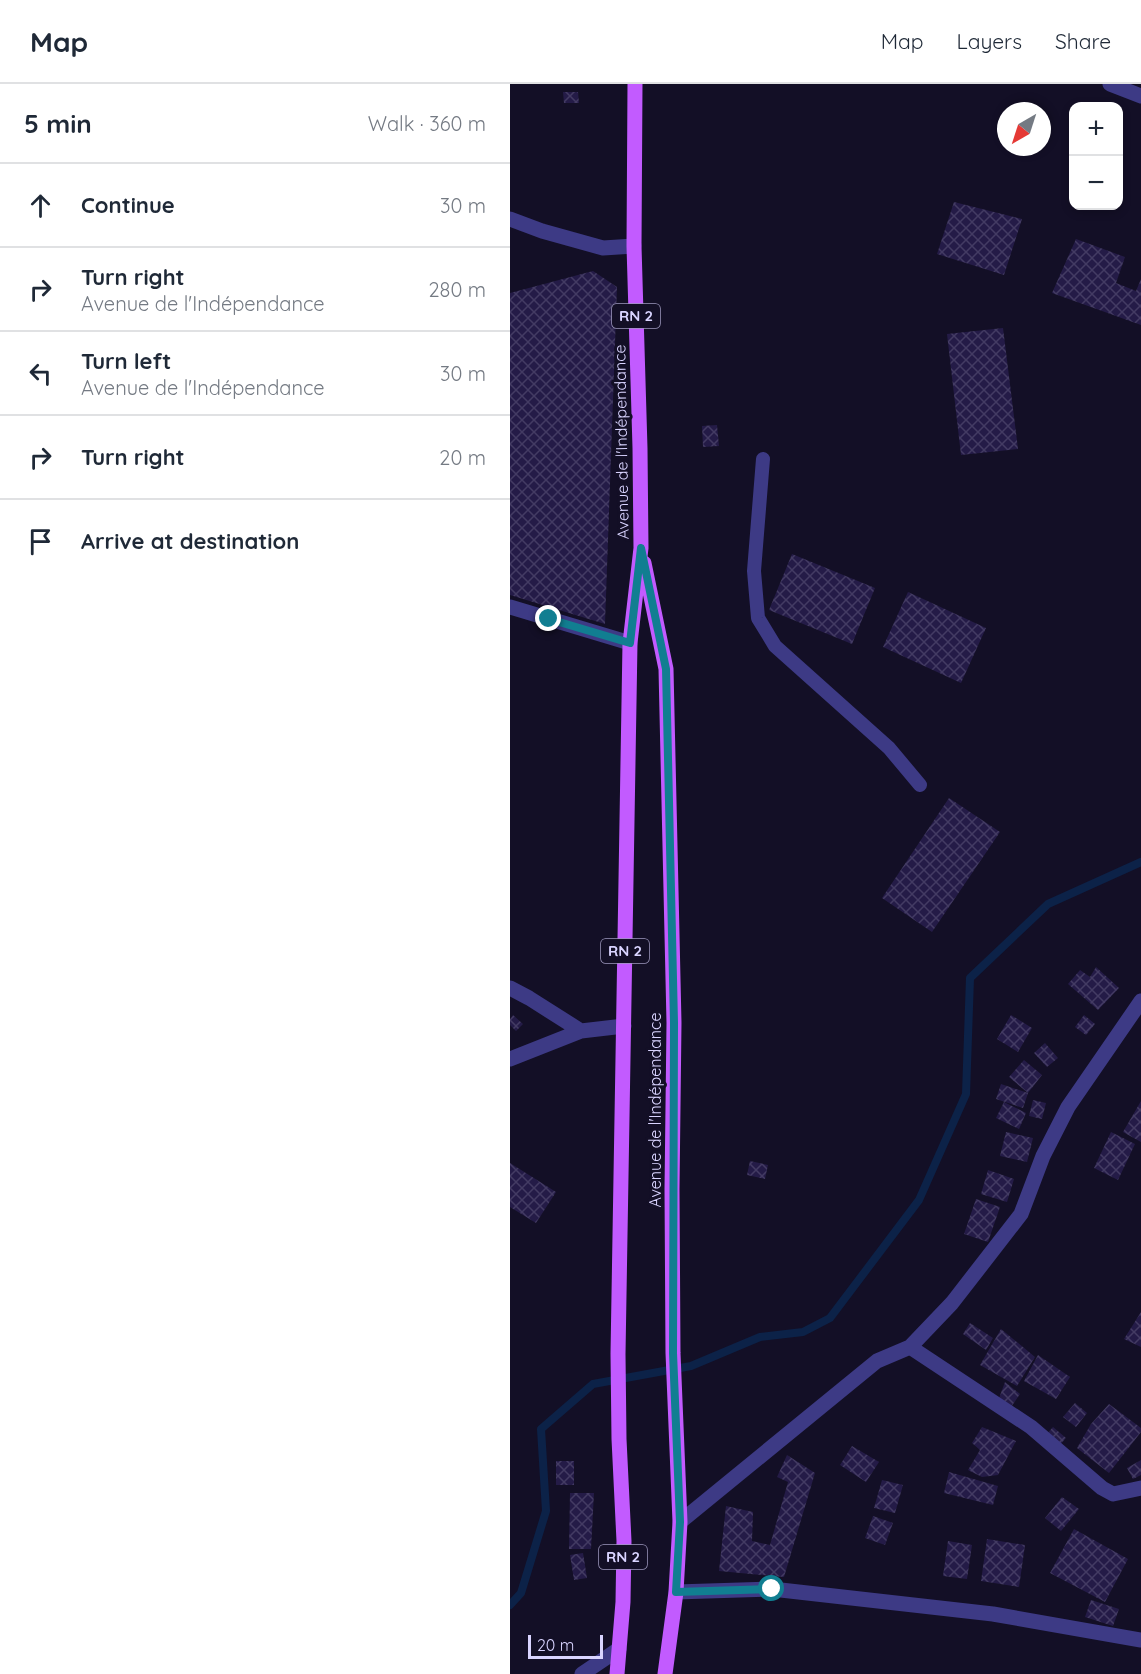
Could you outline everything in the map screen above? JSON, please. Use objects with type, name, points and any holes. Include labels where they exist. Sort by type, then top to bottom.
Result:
[{"type":"main road","name":"Avenue de l'Indépendance","points":[[616,1674],[623,1602],[624,1541],[618,1354],[630,643],[641,548],[634,246],[635,84]]},
{"type":"main road","name":"Avenue de l'Indépendance","points":[[641,548],[666,669],[674,1023],[673,1353],[680,1522],[676,1592],[665,1674]]},
{"type":"street","points":[[1110,84],[1141,96]]},
{"type":"street","points":[[510,219],[542,231],[603,248],[634,246]]},
{"type":"street","points":[[510,606],[630,643]]},
{"type":"street","points":[[510,988],[581,1031]]},
{"type":"street","points":[[680,1522],[877,1361],[910,1347],[952,1303],[1021,1214],[1043,1156],[1068,1107],[1141,1001]]},
{"type":"street","points":[[510,1059],[581,1031],[624,1026]]},
{"type":"street","points":[[910,1347],[1031,1427],[1101,1488],[1113,1494],[1141,1488]]},
{"type":"street","points":[[676,1592],[772,1589],[993,1614],[1141,1640]]},
{"type":"street","points":[[582,1674],[619,1648]]},
{"type":"lane","points":[[763,459],[754,571],[758,618],[775,646],[889,748],[920,785]]},
{"type":"building","points":[[563,92],[578,92],[579,103],[564,103]]},
{"type":"building","points":[[954,202],[1022,219],[1004,275],[937,254]]},
{"type":"building","points":[[1076,239],[1125,257],[1116,283],[1136,291],[1141,279],[1141,325],[1052,293]]},
{"type":"building","points":[[593,271],[617,287],[605,624],[510,595],[510,293]]},
{"type":"building","points":[[1003,328],[1018,449],[961,455],[947,334]]},
{"type":"building","points":[[717,425],[719,446],[703,447],[702,426]]},
{"type":"building","points":[[792,554],[875,588],[852,644],[769,610]]},
{"type":"building","points":[[908,592],[986,628],[961,683],[883,647]]},
{"type":"building","points":[[949,798],[1000,832],[932,932],[882,898]]},
{"type":"building","points":[[1096,967],[1119,988],[1098,1010],[1068,984],[1080,970],[1090,977]]},
{"type":"building","points":[[513,1015],[523,1024],[516,1031],[510,1025]]},
{"type":"building","points":[[1011,1015],[1032,1028],[1018,1052],[997,1039]]},
{"type":"building","points":[[1084,1015],[1095,1024],[1086,1035],[1075,1027]]},
{"type":"building","points":[[1045,1043],[1058,1058],[1047,1067],[1034,1053]]},
{"type":"building","points":[[1024,1060],[1042,1075],[1028,1093],[1009,1077]]},
{"type":"building","points":[[1001,1084],[1028,1093],[1023,1108],[996,1099]]},
{"type":"building","points":[[1033,1100],[1046,1103],[1042,1119],[1029,1116]]},
{"type":"building","points":[[1141,1101],[1141,1142],[1123,1132]]},
{"type":"building","points":[[1004,1102],[1026,1113],[1019,1129],[996,1118]]},
{"type":"building","points":[[1006,1132],[1033,1138],[1027,1162],[1000,1156]]},
{"type":"building","points":[[1111,1132],[1135,1144],[1118,1180],[1094,1168]]},
{"type":"building","points":[[750,1161],[768,1165],[765,1179],[747,1175]]},
{"type":"building","points":[[510,1163],[556,1192],[536,1223],[510,1207]]},
{"type":"building","points":[[988,1170],[1014,1179],[1007,1202],[981,1194]]},
{"type":"building","points":[[976,1199],[1000,1207],[988,1242],[964,1234]]},
{"type":"building","points":[[1141,1312],[1141,1347],[1124,1339]]},
{"type":"building","points":[[970,1323],[993,1338],[986,1350],[963,1334]]},
{"type":"building","points":[[1001,1329],[1035,1357],[1017,1386],[980,1365]]},
{"type":"building","points":[[1038,1355],[1070,1377],[1056,1399],[1024,1381]]},
{"type":"building","points":[[1005,1382],[1020,1394],[1009,1410],[998,1401]]},
{"type":"building","points":[[1075,1403],[1087,1413],[1076,1427],[1063,1417]]},
{"type":"building","points":[[1109,1404],[1141,1428],[1141,1432],[1109,1473],[1077,1448],[1091,1424]]},
{"type":"building","points":[[982,1427],[1016,1441],[998,1475],[982,1477],[968,1470],[980,1450],[972,1443]]},
{"type":"building","points":[[1053,1427],[1066,1438],[1058,1447],[1045,1436]]},
{"type":"building","points":[[852,1446],[879,1462],[866,1482],[840,1465]]},
{"type":"building","points":[[787,1455],[815,1473],[784,1577],[719,1571],[726,1506],[753,1512],[752,1541],[770,1545],[788,1482],[777,1477]]},
{"type":"building","points":[[1141,1460],[1141,1475],[1133,1479],[1127,1468]]},
{"type":"building","points":[[556,1461],[574,1461],[574,1485],[556,1485]]},
{"type":"building","points":[[949,1472],[998,1486],[993,1505],[944,1493]]},
{"type":"building","points":[[882,1480],[903,1485],[895,1513],[874,1508]]},
{"type":"building","points":[[570,1493],[594,1493],[591,1549],[569,1549]]},
{"type":"building","points":[[1062,1497],[1079,1509],[1061,1531],[1045,1518]]},
{"type":"building","points":[[873,1516],[893,1523],[885,1545],[865,1538]]},
{"type":"building","points":[[1074,1529],[1128,1559],[1105,1602],[1050,1573]]},
{"type":"building","points":[[987,1539],[1025,1545],[1019,1587],[981,1581]]},
{"type":"building","points":[[948,1541],[972,1545],[967,1579],[943,1576]]},
{"type":"building","points":[[583,1553],[587,1578],[574,1580],[570,1555]]},
{"type":"building","points":[[1091,1600],[1119,1609],[1113,1626],[1085,1617]]},
{"type":"waterway","points":[[510,1605],[521,1593],[546,1511],[541,1429],[593,1384],[691,1366],[760,1337],[803,1332],[830,1318],[919,1200],[966,1094],[970,978],[1048,904],[1141,862]]},
{"type":"route","points":[[549,619],[630,643],[641,548],[666,669],[674,1023],[673,1353],[680,1522],[676,1592],[772,1589]]}]
